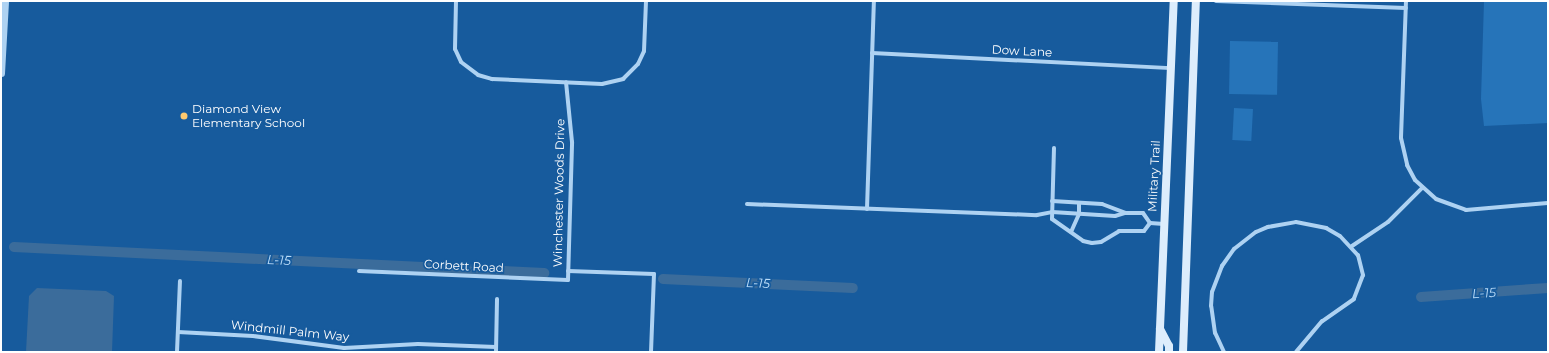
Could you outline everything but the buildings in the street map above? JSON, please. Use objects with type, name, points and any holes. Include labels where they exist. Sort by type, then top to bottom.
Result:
[{"type":"main road","name":"Military Trail","points":[[1159,352],[1174,1]]},
{"type":"main road","points":[[1183,352],[1196,1]]},
{"type":"main road","points":[[1160,328],[1169,346],[1169,352]]},
{"type":"street","points":[[1,73],[4,1]]},
{"type":"street","points":[[456,1],[456,49],[461,62],[472,72],[492,78],[609,83],[623,79],[634,70],[644,51],[646,1]]},
{"type":"street","points":[[867,208],[874,1]]},
{"type":"street","points":[[1216,1],[1406,8]]},
{"type":"street","points":[[1406,1],[1401,138],[1407,166],[1422,188],[1436,199],[1466,210],[1548,203]]},
{"type":"street","name":"Dow Lane","points":[[872,53],[1171,68]]},
{"type":"street","name":"Winchester Woods Drive","points":[[566,82],[572,142],[568,280]]},
{"type":"street","points":[[1054,148],[1052,218],[1084,241],[1096,243],[1118,231],[1144,231],[1150,223]]},
{"type":"street","points":[[1352,246],[1388,222],[1422,188]]},
{"type":"street","points":[[1052,201],[1102,204],[1125,213]]},
{"type":"street","points":[[1071,232],[1079,214],[1079,202]]},
{"type":"street","points":[[746,204],[1036,215],[1052,212],[1115,216],[1125,213],[1143,213],[1150,223]]},
{"type":"street","points":[[1224,352],[1212,320],[1212,292],[1222,266],[1244,240],[1268,227],[1296,222],[1326,228],[1352,246],[1363,268],[1362,282],[1358,293],[1348,304],[1322,321],[1296,352]]},
{"type":"street","points":[[1150,223],[1164,224]]},
{"type":"street","name":"Corbett Road","points":[[359,271],[568,280]]},
{"type":"street","points":[[568,271],[654,274],[651,352]]},
{"type":"street","points":[[178,352],[180,281]]},
{"type":"street","points":[[496,350],[498,299]]},
{"type":"street","name":"Windmill Palm Way","points":[[178,332],[253,336],[344,348],[418,344],[496,350]]},
{"type":"shaded area","points":[[1484,1],[1548,1],[1548,123],[1484,126],[1481,99]]},
{"type":"shaded area","points":[[1230,41],[1278,42],[1277,95],[1229,94]]},
{"type":"shaded area","points":[[1234,108],[1253,109],[1251,141],[1232,140]]},
{"type":"shaded area","points":[[37,288],[106,291],[114,296],[112,352],[26,352],[29,296]]},
{"type":"waterway","name":"L-15","points":[[14,247],[544,273]]},
{"type":"waterway","name":"L-15","points":[[663,279],[853,288]]},
{"type":"waterway","name":"L-15","points":[[1421,297],[1548,288]]},
{"type":"place","name":"Diamond View Elementary School","points":[[184,116]]}]
